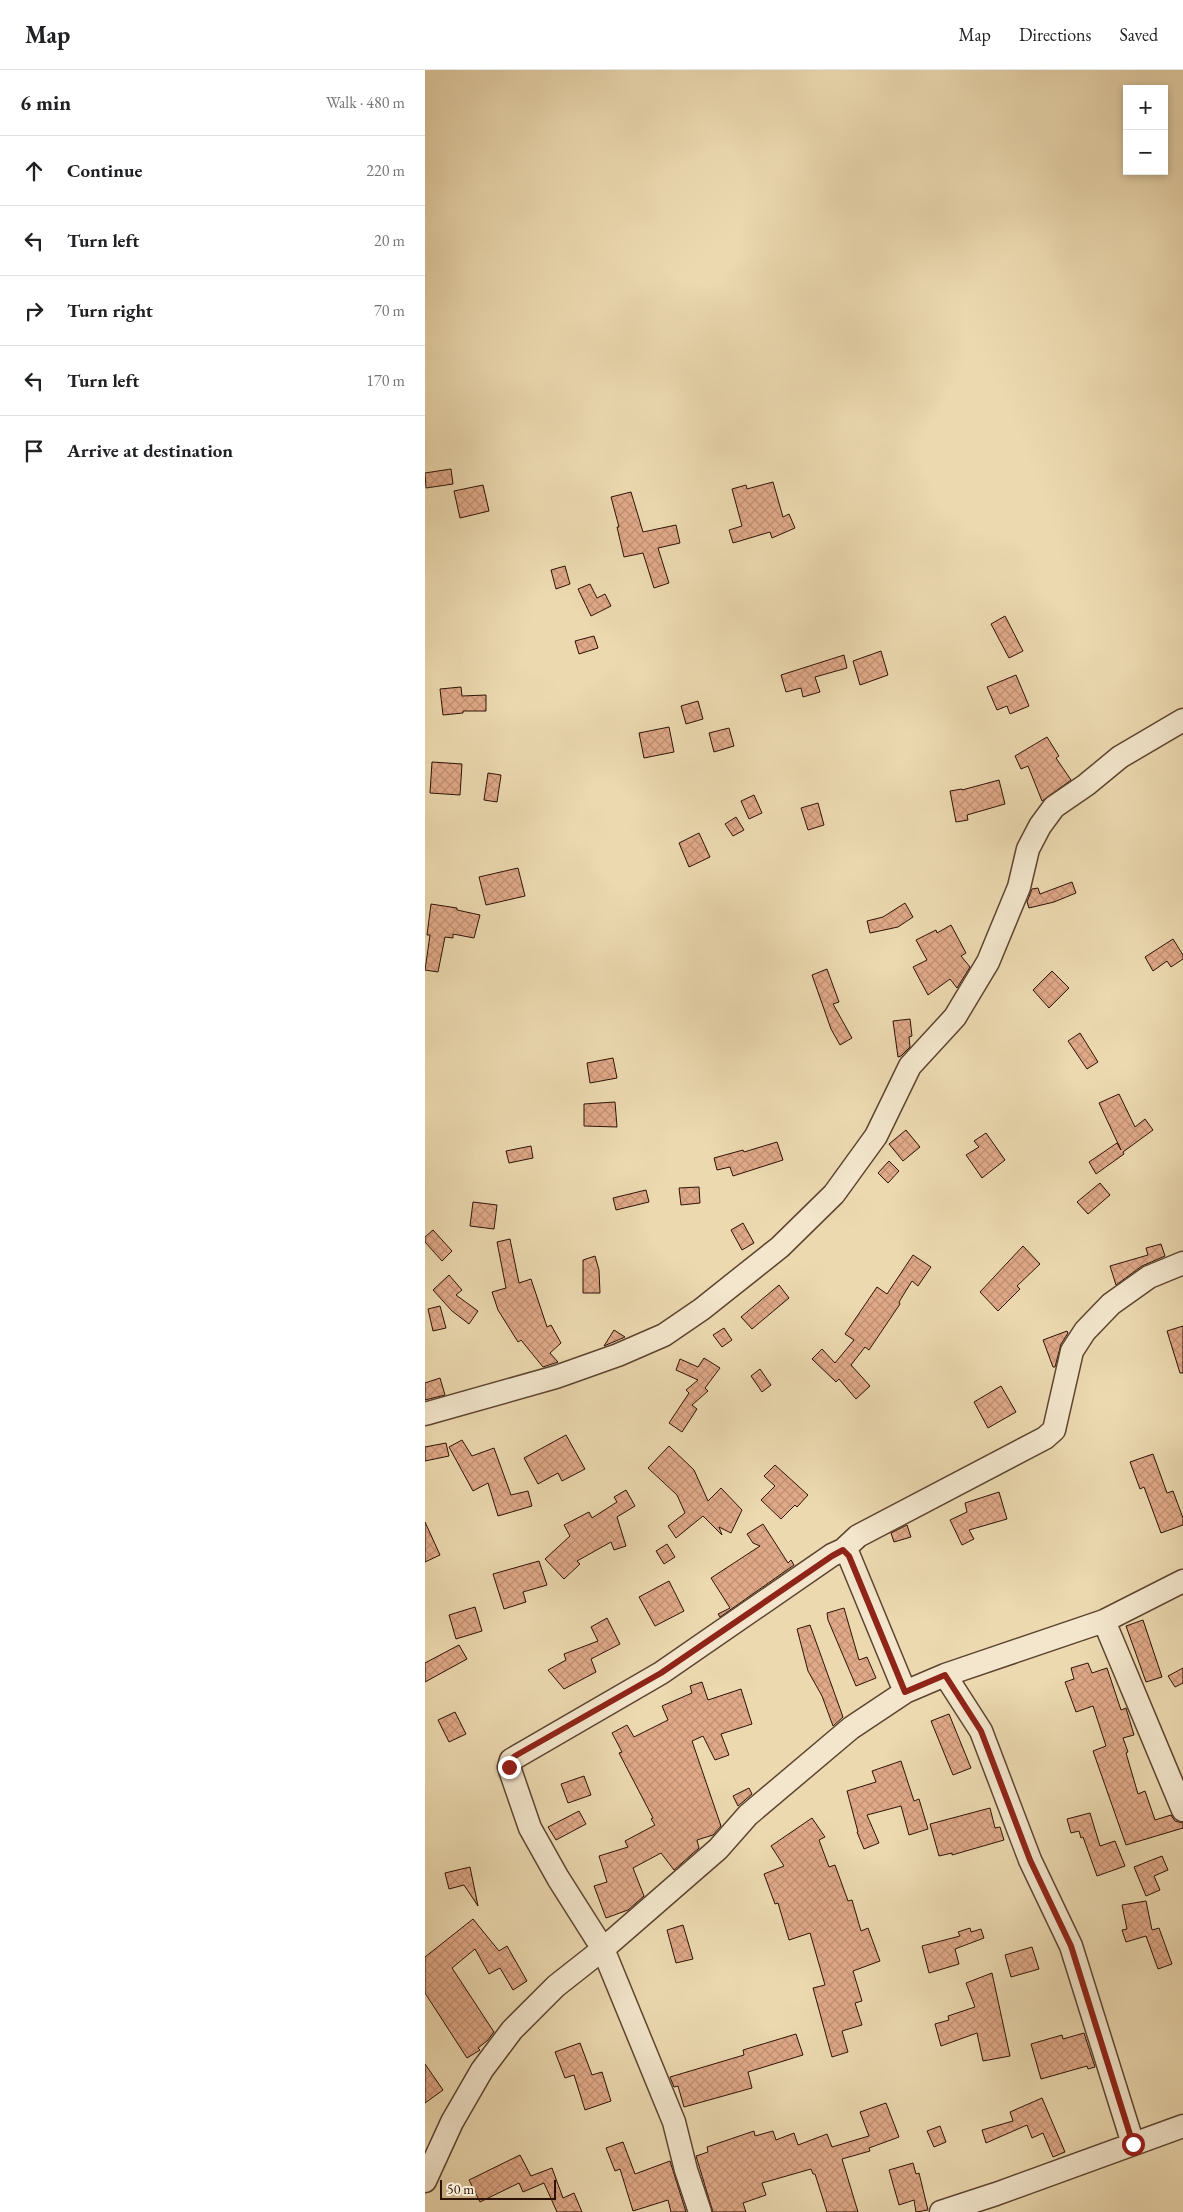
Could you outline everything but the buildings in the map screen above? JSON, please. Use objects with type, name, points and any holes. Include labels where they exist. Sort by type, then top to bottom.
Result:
[{"type":"street","points":[[425,1414],[556,1377],[619,1355],[664,1335],[702,1309],[779,1247],[834,1194],[877,1136],[910,1066],[955,1017],[988,962],[1019,887],[1028,850],[1040,826],[1054,807],[1086,785],[1120,757],[1183,720]]},
{"type":"street","points":[[700,2212],[686,2170],[675,2122],[603,1950],[558,1878],[530,1828],[509,1767],[511,1760],[661,1673],[843,1550],[858,1536],[1045,1438],[1054,1430],[1072,1351],[1085,1331],[1111,1304],[1149,1277],[1183,1263]]},
{"type":"street","points":[[843,1550],[849,1556],[905,1692]]},
{"type":"street","points":[[425,2181],[452,2122],[481,2070],[512,2030],[555,1986],[603,1950],[718,1849],[755,1809],[851,1728],[905,1692],[945,1675],[1104,1621],[1183,1581]]},
{"type":"street","points":[[1104,1621],[1183,1810]]},
{"type":"street","points":[[945,1675],[981,1731],[1030,1860],[1071,1946],[1133,2144]]},
{"type":"street","points":[[941,2212],[1000,2203],[1133,2144],[1183,2126]]},
{"type":"route","points":[[509,1767],[511,1760],[515,1756],[661,1673],[843,1550],[849,1556],[905,1692],[945,1675],[981,1731],[1030,1860],[1071,1946],[1133,2144]]}]
